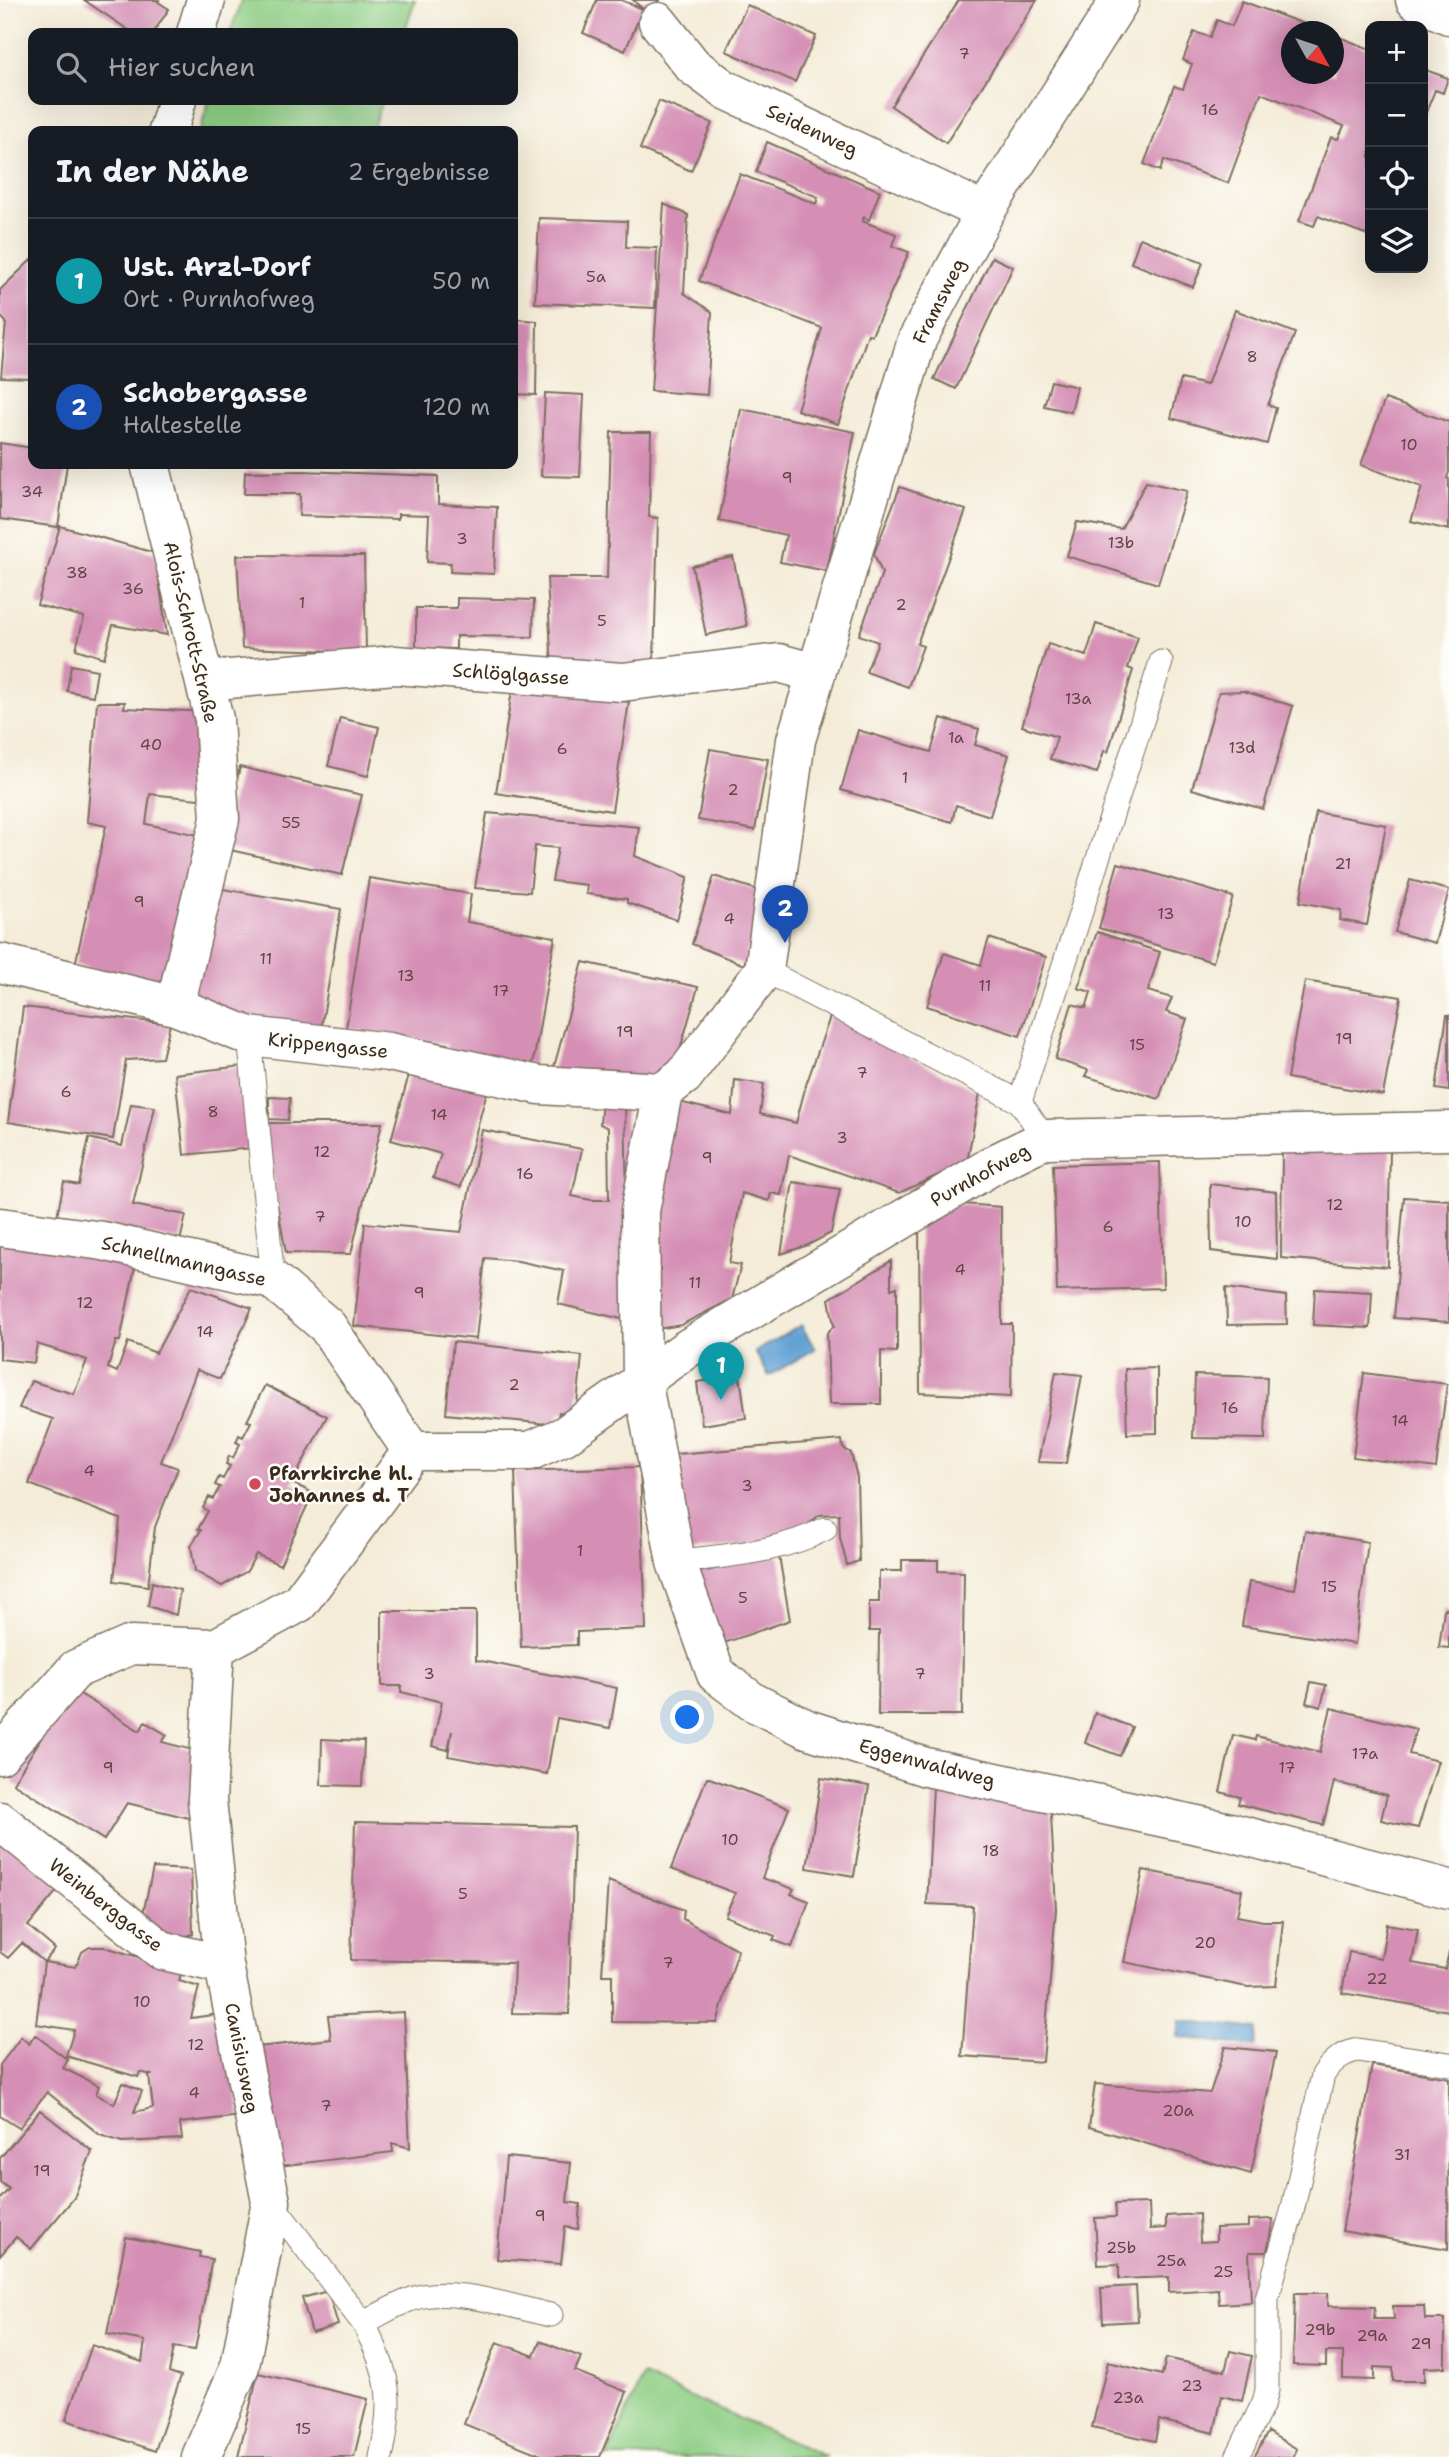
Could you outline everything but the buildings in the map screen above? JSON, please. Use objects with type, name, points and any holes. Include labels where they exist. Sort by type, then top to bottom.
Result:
[{"type":"street","points":[[198,28],[206,0]]},
{"type":"street","name":"Framsweg","points":[[764,970],[796,740],[917,340],[985,212],[1120,0]]},
{"type":"street","points":[[1415,0],[1449,15]]},
{"type":"street","name":"Seidenweg","points":[[658,23],[693,66],[724,89],[985,212]]},
{"type":"street","points":[[169,126],[176,105]]},
{"type":"street","name":"Alois-Schrott-Straße","points":[[151,469],[215,719],[220,819],[175,1006]]},
{"type":"street","name":"Schlöglgasse","points":[[205,681],[395,665],[622,682],[779,663],[815,673]]},
{"type":"street","name":"Krippengasse","points":[[0,963],[175,1006],[249,1037],[390,1052],[539,1085],[663,1092]]},
{"type":"street","points":[[663,1092],[684,1076],[764,970]]},
{"type":"street","name":"Eggenwaldweg","points":[[663,1092],[640,1211],[642,1379],[676,1562],[716,1674],[753,1702],[807,1729],[926,1767],[1230,1832],[1449,1889]]},
{"type":"street","name":"Purnhofweg","points":[[412,1451],[530,1451],[564,1436],[688,1348],[1000,1161],[1045,1139],[1449,1131]]},
{"type":"street","name":"Schnellmanngasse","points":[[0,1227],[103,1241],[273,1280],[327,1326],[412,1451]]},
{"type":"street","points":[[0,1755],[76,1669],[131,1645],[215,1648],[299,1603],[412,1451]]},
{"type":"street","name":"Canisiusweg","points":[[201,2457],[240,2366],[271,2202],[224,1965],[207,1800],[215,1648]]},
{"type":"street","name":"Weinberggasse","points":[[0,1821],[161,1950],[224,1965]]},
{"type":"lane","points":[[1020,1102],[1161,662]]},
{"type":"lane","points":[[764,970],[1020,1102],[1045,1139]]},
{"type":"lane","points":[[249,1037],[273,1280]]},
{"type":"lane","points":[[676,1562],[760,1551],[803,1541],[825,1529]]},
{"type":"lane","points":[[1237,2457],[1264,2402],[1267,2390],[1267,2298],[1292,2212],[1323,2075],[1347,2052],[1359,2050],[1449,2064]]},
{"type":"lane","points":[[271,2202],[363,2323],[382,2361],[389,2397],[381,2457]]},
{"type":"lane","points":[[363,2323],[412,2299],[436,2293],[459,2295],[551,2315]]},
{"type":"green space","points":[[242,0],[415,0],[406,28],[232,28]]},
{"type":"green space","points":[[208,105],[380,105],[374,126],[201,126]]},
{"type":"green space","points":[[643,2376],[826,2457],[607,2457]]},
{"type":"water","points":[[801,1325],[815,1349],[769,1376],[755,1352]]},
{"type":"water","points":[[1180,2020],[1257,2029],[1255,2047],[1178,2037]]},
{"type":"place","name":"Schobergasse","points":[[785,943]]},
{"type":"place","name":"Ust. Arzl-Dorf","points":[[721,1400]]},
{"type":"place","name":"Pfarrkirche hl. Johannes d. T","points":[[255,1484]]}]
